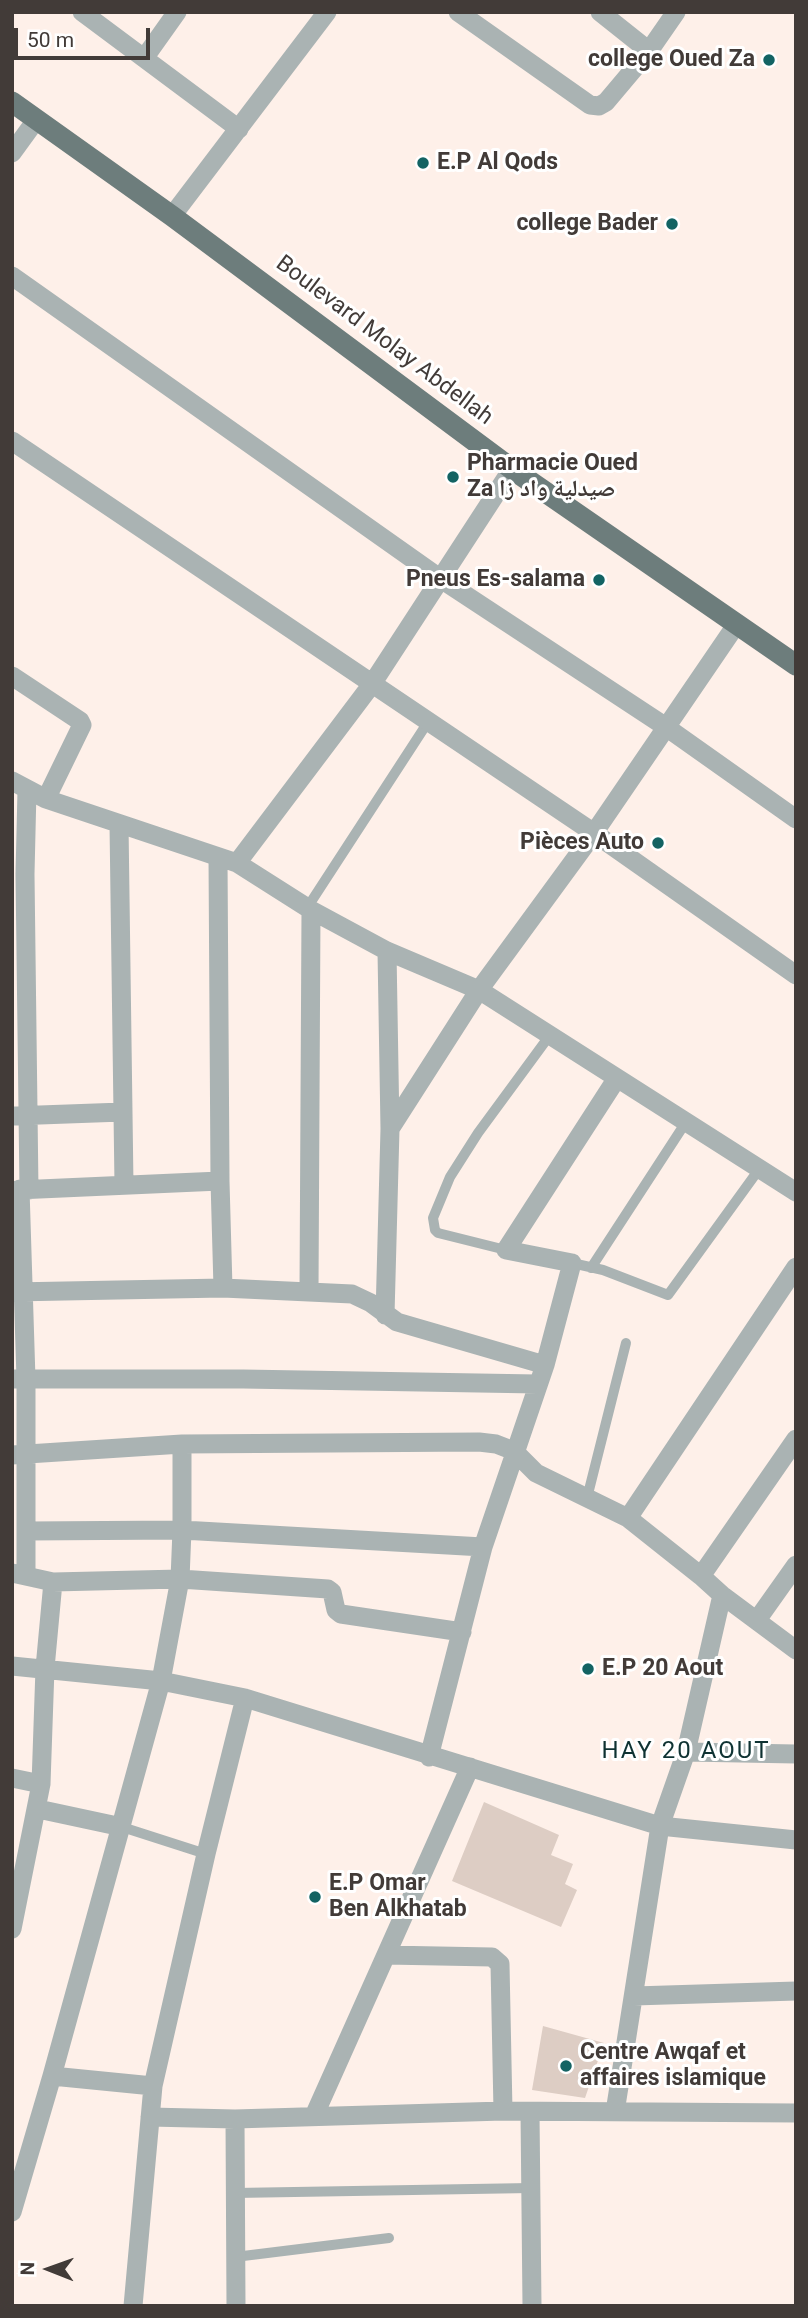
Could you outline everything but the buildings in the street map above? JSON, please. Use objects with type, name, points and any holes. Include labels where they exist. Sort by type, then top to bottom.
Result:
[{"type":"main road","name":"Boulevard Molay Abdellah","points":[[12,102],[172,216],[512,470],[796,664]]},
{"type":"street","points":[[82,12],[239,129]]},
{"type":"street","points":[[145,57],[177,12]]},
{"type":"street","points":[[172,216],[327,12]]},
{"type":"street","points":[[457,12],[590,105],[599,106],[606,102],[649,51],[676,12]]},
{"type":"street","points":[[600,12],[649,51]]},
{"type":"street","points":[[12,153],[36,120]]},
{"type":"street","points":[[12,276],[441,579],[666,727],[796,818]]},
{"type":"street","points":[[12,441],[594,833],[796,975]]},
{"type":"street","points":[[237,863],[372,684],[512,470]]},
{"type":"street","points":[[390,1129],[479,990],[594,833],[736,625]]},
{"type":"street","points":[[12,676],[80,721],[82,725],[46,799]]},
{"type":"street","points":[[462,1632],[341,1614],[336,1609],[332,1592],[328,1589],[180,1579],[53,1582],[19,1575],[27,1531],[19,1455],[18,1292],[21,1190],[17,784],[46,799],[237,863],[309,909],[387,951],[479,990],[796,1192]]},
{"type":"street","points":[[119,824],[124,1185]]},
{"type":"street","points":[[218,857],[222,1288]]},
{"type":"street","points":[[309,909],[309,1292]]},
{"type":"street","points":[[385,1315],[390,1129],[387,951]]},
{"type":"street","points":[[429,1757],[483,1547],[537,1384],[582,1265],[506,1250],[617,1078]]},
{"type":"street","points":[[20,1116],[123,1112]]},
{"type":"street","points":[[21,1190],[219,1181]]},
{"type":"street","points":[[628,1518],[796,1267]]},
{"type":"street","points":[[18,1292],[222,1288],[352,1294],[371,1303],[385,1315],[410,1326],[545,1365]]},
{"type":"street","points":[[19,1379],[243,1378],[537,1384]]},
{"type":"street","points":[[701,1576],[796,1439]]},
{"type":"street","points":[[19,1455],[182,1444],[496,1444],[514,1451],[537,1473],[628,1518],[722,1595],[796,1650]]},
{"type":"street","points":[[12,2212],[161,1681],[180,1579],[182,1444]]},
{"type":"street","points":[[27,1531],[182,1531],[483,1547]]},
{"type":"street","points":[[757,1620],[796,1565]]},
{"type":"street","points":[[12,1929],[41,1784],[45,1668],[53,1582]]},
{"type":"street","points":[[615,2112],[660,1826],[686,1752],[722,1595]]},
{"type":"street","points":[[12,1666],[161,1681],[244,1698],[660,1826],[796,1840]]},
{"type":"street","points":[[133,2306],[153,2086],[244,1698]]},
{"type":"street","points":[[686,1752],[796,1754]]},
{"type":"street","points":[[314,2116],[470,1767]]},
{"type":"street","points":[[12,1778],[41,1784]]},
{"type":"street","points":[[38,1809],[122,1827]]},
{"type":"street","points":[[386,1955],[498,1959],[503,2110]]},
{"type":"street","points":[[634,1996],[796,1991]]},
{"type":"street","points":[[52,2076],[153,2086]]},
{"type":"street","points":[[150,2116],[235,2119],[503,2110],[796,2113]]},
{"type":"street","points":[[530,2112],[532,2306]]},
{"type":"street","points":[[235,2119],[236,2306]]},
{"type":"lane","points":[[309,909],[428,722]]},
{"type":"lane","points":[[506,1250],[439,1233],[435,1230],[433,1218],[450,1177],[478,1133],[550,1035]]},
{"type":"lane","points":[[686,1122],[582,1265],[668,1295],[760,1168]]},
{"type":"lane","points":[[587,1498],[626,1343]]},
{"type":"lane","points":[[122,1827],[206,1854]]},
{"type":"lane","points":[[235,2193],[531,2188]]},
{"type":"lane","points":[[235,2257],[389,2238]]},
{"type":"place","name":"college Oued Za","points":[[769,60]]},
{"type":"place","name":"E.P Al Qods","points":[[423,163]]},
{"type":"place","name":"college Bader","points":[[672,224]]},
{"type":"place","name":"Pharmacie Oued Za صيدلية واد زا","points":[[453,477]]},
{"type":"place","name":"Pneus Es-salama","points":[[599,580]]},
{"type":"place","name":"Pièces Auto","points":[[658,843]]},
{"type":"place","name":"E.P 20 Aout","points":[[588,1669]]},
{"type":"place","name":"E.P Omar Ben Alkhatab","points":[[315,1897]]},
{"type":"place","name":"Centre Awqaf et affaires islamique","points":[[566,2066]]},
{"type":"district","name":"HAY 20 AOUT","points":[[686,1752]]}]
